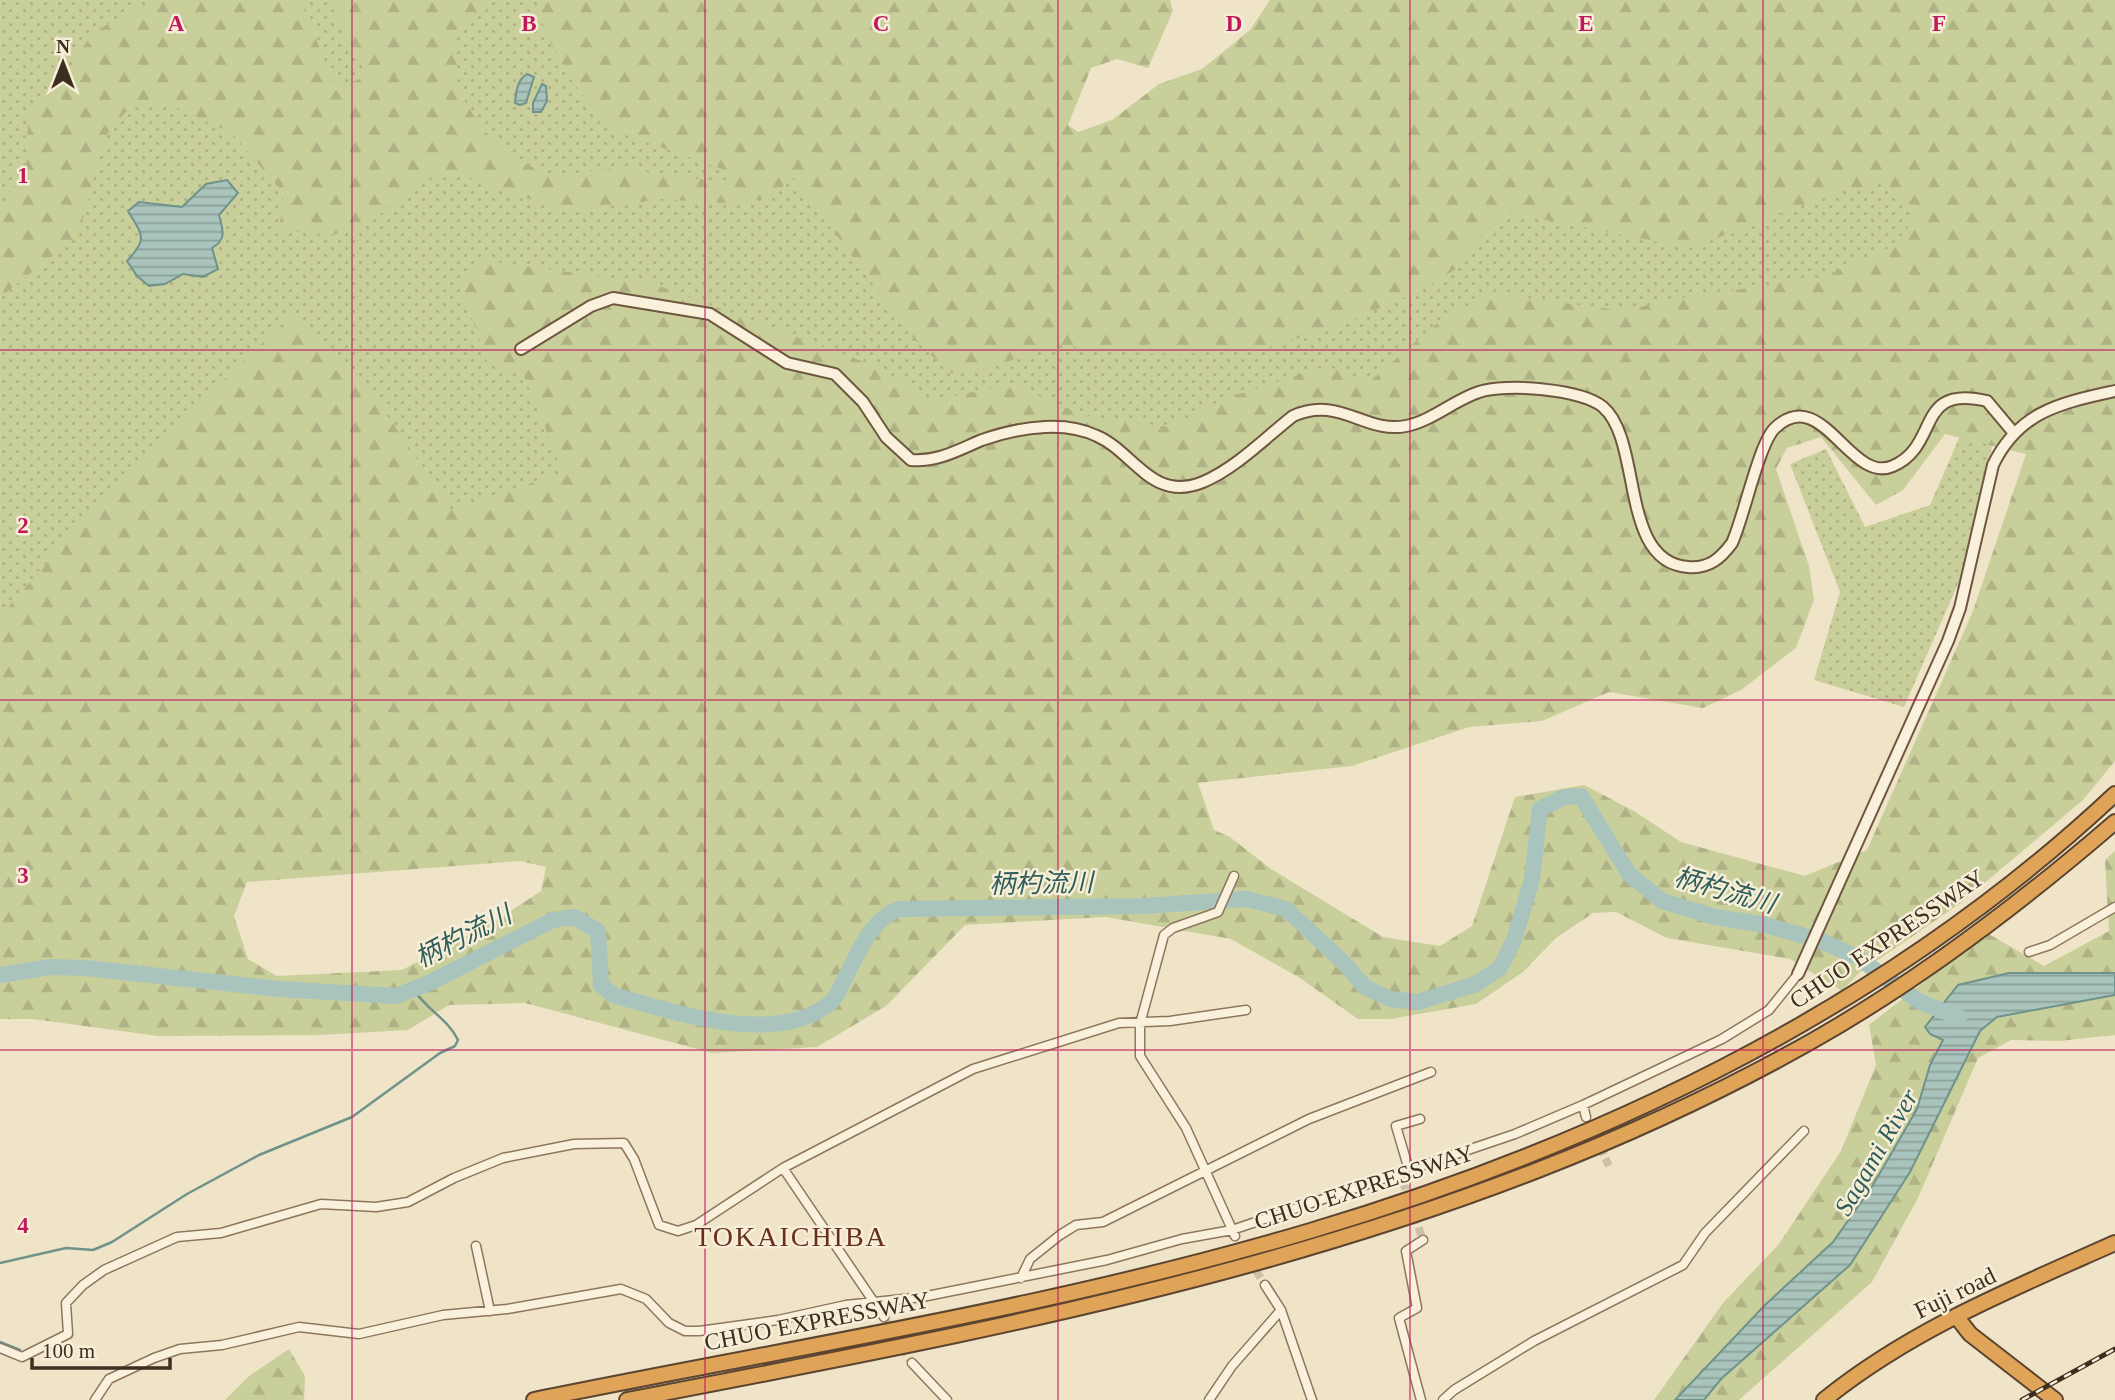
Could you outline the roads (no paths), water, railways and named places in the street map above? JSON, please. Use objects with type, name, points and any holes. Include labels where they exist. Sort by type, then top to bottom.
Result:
[{"type":"highway","name":"CHUO EXPRESSWAY","points":[[534,1400],[1022,1304],[1307,1232],[1398,1204],[1568,1139],[1656,1101],[1738,1060],[1844,1000],[1990,899],[2052,850],[2115,794]]},
{"type":"highway","name":"CHUO EXPRESSWAY","points":[[627,1400],[1035,1319],[1205,1279],[1403,1220],[1553,1164],[1665,1115],[1768,1064],[1858,1013],[2002,913],[2115,822]]},
{"type":"highway","name":"Fuji road","points":[[1824,1400],[1889,1351],[1956,1316],[2115,1242]]},
{"type":"highway","points":[[1956,1316],[1970,1334],[2055,1400]]},
{"type":"street","points":[[521,349],[591,306],[613,298],[663,309],[697,311],[720,318],[759,347],[788,363],[835,374],[863,402],[886,436],[911,460],[933,460],[1005,433],[1042,427],[1072,427],[1098,436],[1141,472],[1157,481],[1186,486],[1214,476],[1293,416],[1307,410],[1335,409],[1389,426],[1405,426],[1488,390],[1547,390],[1573,395],[1603,407],[1612,418],[1625,450],[1629,479],[1650,542],[1663,558],[1684,567],[1708,565],[1721,557],[1732,543],[1769,437],[1774,429],[1788,419],[1801,417],[1815,421],[1826,427],[1857,458],[1873,467],[1888,468],[1911,454],[1936,410],[1945,401],[1957,397],[1986,401],[2013,432]]},
{"type":"street","points":[[95,1400],[109,1379],[120,1372],[180,1349],[222,1345],[299,1327],[359,1334],[443,1315],[489,1311],[621,1289],[646,1299],[669,1323],[685,1331],[767,1321],[872,1302],[922,1297],[1233,1233],[1401,1177],[1409,1170],[1515,1134],[1722,1039],[1769,1010],[1798,974],[1948,641],[1960,608],[1993,465],[2013,432],[2057,406],[2115,391]]},
{"type":"street","points":[[1233,1233],[1207,1168],[1166,1093],[1140,1056],[1139,1024],[1164,935],[1173,928],[1218,912],[1234,876]]},
{"type":"street","points":[[2029,953],[2050,945],[2115,907]]},
{"type":"street","points":[[0,1348],[22,1357],[61,1339],[68,1334],[66,1303],[83,1285],[104,1270],[177,1237],[221,1233],[321,1204],[376,1207],[408,1202],[466,1172],[503,1158],[574,1144],[624,1143],[634,1159],[659,1225],[678,1231],[696,1225],[783,1168],[973,1069],[1119,1023],[1139,1024],[1246,1010]]},
{"type":"street","points":[[1021,1278],[1030,1259],[1076,1225],[1103,1222],[1310,1119],[1431,1072]]},
{"type":"street","points":[[1583,1105],[1586,1116]]},
{"type":"street","points":[[1409,1170],[1396,1126],[1420,1119]]},
{"type":"street","points":[[1443,1400],[1454,1390],[1534,1341],[1683,1265],[1705,1233],[1804,1131]]},
{"type":"street","points":[[783,1168],[884,1317]]},
{"type":"street","points":[[1421,1400],[1399,1318],[1417,1308],[1406,1251],[1423,1240]]},
{"type":"street","points":[[476,1246],[489,1311]]},
{"type":"street","points":[[1265,1285],[1282,1310],[1312,1400]]},
{"type":"street","points":[[1209,1400],[1232,1366],[1282,1310]]},
{"type":"street","points":[[912,1363],[947,1400]]},
{"type":"water","points":[[527,74],[534,77],[526,103],[520,105],[515,103],[517,91],[519,83]]},
{"type":"water","points":[[542,84],[546,86],[547,101],[541,112],[533,112],[533,103]]},
{"type":"water","points":[[227,180],[238,193],[219,215],[222,238],[212,248],[218,269],[203,277],[183,274],[165,284],[149,286],[137,276],[127,261],[138,247],[141,237],[128,211],[139,202],[182,207],[206,184]]},
{"type":"water","points":[[2009,973],[2115,973],[2115,995],[1997,1017],[1980,1031],[1910,1172],[1850,1265],[1721,1379],[1704,1400],[1675,1400],[1765,1305],[1833,1242],[1873,1185],[1917,1109],[1930,1065],[1943,1040],[1930,1034],[1925,1027],[1958,985]]},
{"type":"waterway","name":"柄杓流川","points":[[0,975],[50,967],[86,968],[279,989],[396,996],[429,983],[553,920],[574,917],[598,931],[601,985],[613,995],[665,1010],[725,1022],[783,1023],[809,1016],[831,1002],[867,936],[889,914],[899,909],[1143,906],[1247,899],[1286,909],[1344,963],[1365,987],[1390,999],[1418,1002],[1476,984],[1500,968],[1514,940],[1532,879],[1540,809],[1564,797],[1581,796],[1629,874],[1662,901],[1715,917],[1765,925],[1819,940],[1857,957],[1920,1002],[1959,1017]]},
{"type":"waterway","points":[[0,1263],[66,1248],[93,1250],[112,1242],[187,1194],[259,1155],[352,1117],[440,1053],[455,1046],[458,1040],[449,1026],[414,990]]},
{"type":"waterway","points":[[0,1342],[20,1350]]},
{"type":"tunnel","points":[[1590,1126],[1609,1166]]},
{"type":"tunnel","points":[[1403,1182],[1423,1240]]},
{"type":"tunnel","points":[[1250,1261],[1265,1285]]},
{"type":"tunnel","points":[[884,1317],[912,1363]]},
{"type":"railway","points":[[2022,1400],[2115,1349]]},
{"type":"district","name":"TOKAICHIBA","points":[[791,1236]]},
{"type":"water label","name":"Sagami River","points":[[1876,1152]]}]
